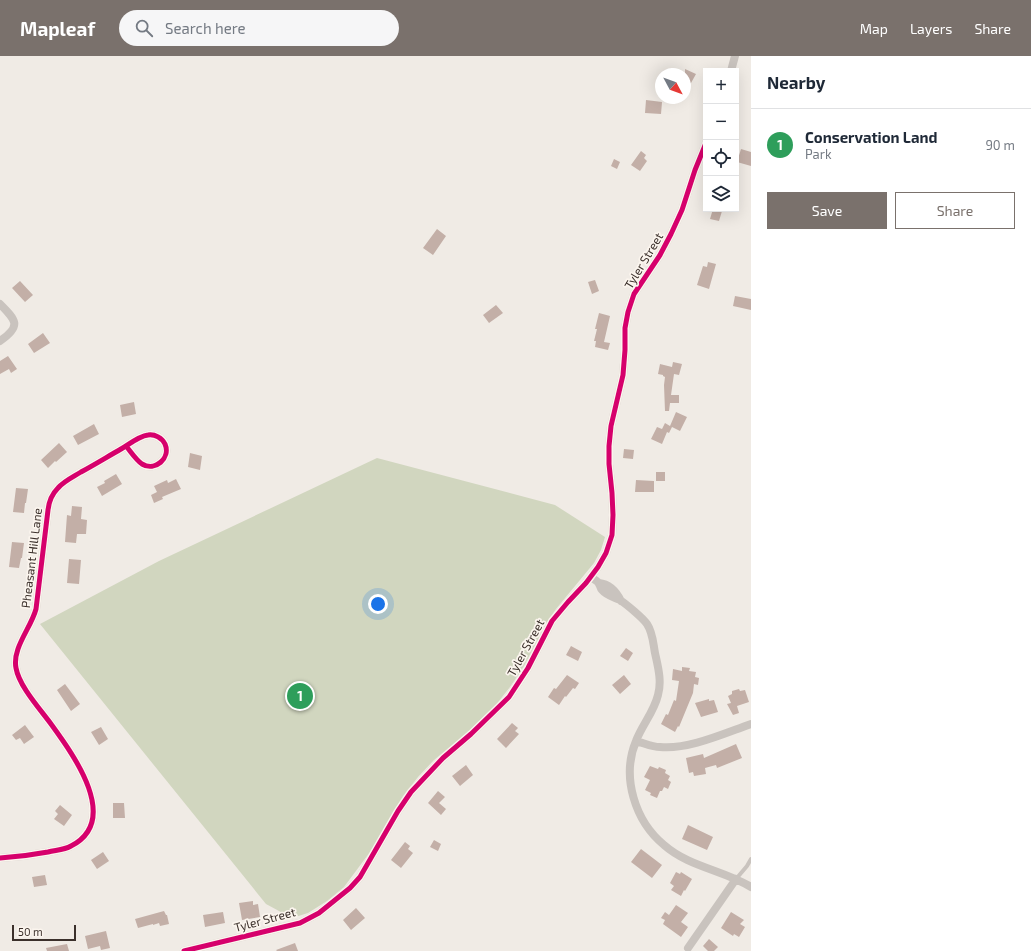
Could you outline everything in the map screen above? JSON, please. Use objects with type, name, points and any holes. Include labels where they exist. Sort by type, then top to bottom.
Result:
[{"type":"street","points":[[732,68],[735,56]]},
{"type":"street","name":"Tyler Street","points":[[184,951],[300,923],[319,913],[350,888],[360,877],[411,792],[443,758],[472,734],[509,697],[528,668],[552,621],[598,567],[606,552],[612,535],[613,515],[609,446],[623,375],[625,328],[628,312],[634,294],[672,234],[703,150]]},
{"type":"street","points":[[0,304],[12,317],[14,325],[12,332],[0,340]]},
{"type":"street","name":"Pheasant Hill Lane","points":[[0,858],[21,856],[69,847],[82,839],[90,828],[92,822],[93,809],[90,793],[78,763],[70,749],[21,683],[16,670],[15,659],[17,650],[36,609],[48,510],[52,496],[57,488],[64,482],[126,446],[147,435],[158,436],[162,440],[165,444],[166,454],[161,463],[146,466],[138,460],[126,446]]},
{"type":"street","points":[[590,576],[599,583],[605,584],[616,592],[621,601],[648,626],[652,636],[660,685],[657,699],[636,741],[632,754],[630,781],[637,807],[647,827],[659,841],[672,852],[684,859],[736,879],[751,887]]},
{"type":"street","points":[[636,741],[660,748],[666,748],[699,742],[751,724]]},
{"type":"street","points":[[688,948],[736,879]]},
{"type":"lane","points":[[736,879],[751,859]]},
{"type":"green space","points":[[377,458],[555,505],[605,537],[601,550],[594,563],[547,622],[524,666],[495,706],[481,721],[434,760],[418,777],[403,796],[373,848],[344,887],[327,901],[308,913],[292,918],[266,904],[40,624],[159,561]]},
{"type":"building","points":[[691,72],[696,74],[691,83]]},
{"type":"building","points":[[646,100],[655,101],[655,104],[662,104],[661,114],[645,113]]},
{"type":"building","points":[[741,149],[751,152],[751,166],[739,163]]},
{"type":"building","points":[[641,151],[646,155],[644,158],[647,161],[640,171],[631,165]]},
{"type":"building","points":[[614,159],[620,162],[617,169],[611,166]]},
{"type":"building","points":[[712,212],[722,212],[719,221],[710,219]]},
{"type":"building","points":[[437,229],[446,236],[433,255],[423,248]]},
{"type":"building","points":[[708,262],[716,264],[709,289],[697,285],[703,266],[707,267]]},
{"type":"building","points":[[595,280],[599,291],[592,294],[588,282]]},
{"type":"building","points":[[20,281],[33,295],[25,302],[12,288]]},
{"type":"building","points":[[735,296],[751,299],[751,310],[733,306]]},
{"type":"building","points":[[496,305],[503,313],[489,323],[483,315]]},
{"type":"building","points":[[599,313],[610,316],[604,342],[610,343],[608,350],[595,347],[596,341],[594,341],[597,329],[595,329]]},
{"type":"building","points":[[43,333],[50,343],[34,353],[28,344]]},
{"type":"building","points":[[8,356],[17,369],[11,373],[9,369],[0,374],[0,361]]},
{"type":"building","points":[[673,362],[682,364],[679,375],[674,374],[671,395],[679,395],[679,403],[670,403],[669,411],[665,411],[665,377],[658,374],[660,364],[672,367]]},
{"type":"building","points":[[134,402],[136,414],[122,417],[120,405]]},
{"type":"building","points":[[676,412],[687,417],[680,431],[672,427],[669,433],[667,432],[662,444],[651,439],[657,427],[662,429],[665,423],[670,426]]},
{"type":"building","points":[[94,424],[99,434],[78,445],[73,436]]},
{"type":"building","points":[[59,443],[67,452],[48,468],[41,460]]},
{"type":"building","points":[[624,449],[634,450],[633,459],[623,458]]},
{"type":"building","points":[[190,453],[202,456],[200,470],[188,467]]},
{"type":"building","points":[[656,472],[665,472],[665,481],[656,481]]},
{"type":"building","points":[[116,474],[122,484],[102,496],[97,487],[105,483],[104,481]]},
{"type":"building","points":[[176,479],[181,489],[162,497],[163,499],[154,503],[151,495],[157,492],[154,486],[167,480],[168,483]]},
{"type":"building","points":[[636,480],[654,481],[654,492],[635,492]]},
{"type":"building","points":[[16,488],[28,489],[24,513],[13,512]]},
{"type":"building","points":[[72,506],[82,507],[81,519],[87,520],[86,534],[77,534],[76,543],[65,542],[67,515],[71,516]]},
{"type":"building","points":[[12,542],[24,543],[19,568],[9,567]]},
{"type":"building","points":[[69,559],[81,560],[79,584],[67,583]]},
{"type":"building","points":[[571,646],[582,652],[578,661],[566,655]]},
{"type":"building","points":[[626,648],[633,653],[628,661],[620,656]]},
{"type":"building","points":[[682,667],[690,668],[689,671],[696,672],[695,677],[699,678],[698,685],[694,684],[693,693],[679,727],[678,726],[675,732],[661,724],[666,714],[668,715],[674,700],[676,701],[679,681],[672,680],[673,669],[682,671]]},
{"type":"building","points":[[567,675],[579,683],[575,689],[573,688],[566,697],[565,696],[559,705],[548,697],[554,688],[556,689]]},
{"type":"building","points":[[624,675],[631,684],[620,694],[612,685]]},
{"type":"building","points":[[65,684],[80,704],[71,711],[57,690]]},
{"type":"building","points":[[739,689],[740,691],[745,690],[749,702],[737,706],[739,713],[733,715],[727,704],[731,703],[728,696],[732,694],[732,691]]},
{"type":"building","points":[[709,699],[709,701],[714,700],[718,712],[701,717],[695,703]]},
{"type":"building","points":[[512,723],[518,728],[515,731],[519,734],[506,748],[497,739]]},
{"type":"building","points":[[25,725],[34,737],[24,744],[20,738],[16,740],[12,735]]},
{"type":"building","points":[[101,727],[108,739],[99,745],[91,732]]},
{"type":"building","points":[[736,744],[742,758],[717,768],[716,765],[705,768],[706,774],[694,776],[693,772],[689,773],[686,758],[703,754],[704,758]]},
{"type":"building","points":[[466,765],[473,775],[460,786],[452,776]]},
{"type":"building","points":[[650,766],[658,769],[659,767],[666,770],[665,773],[670,776],[668,780],[671,782],[668,789],[664,787],[662,791],[660,791],[657,798],[650,795],[651,793],[645,790],[650,780],[644,777]]},
{"type":"building","points":[[438,791],[445,797],[439,803],[446,809],[441,815],[428,803]]},
{"type":"building","points":[[113,803],[124,803],[125,818],[113,818]]},
{"type":"building","points":[[60,805],[72,815],[64,826],[54,819],[58,814],[55,811]]},
{"type":"building","points":[[688,825],[713,837],[707,850],[682,839]]},
{"type":"building","points":[[434,840],[441,844],[438,851],[430,847]]},
{"type":"building","points":[[405,842],[410,846],[408,849],[413,853],[401,868],[391,860]]},
{"type":"building","points":[[641,849],[662,865],[652,878],[631,862]]},
{"type":"building","points":[[103,852],[109,861],[97,869],[91,860]]},
{"type":"building","points":[[676,872],[680,874],[681,872],[692,879],[681,896],[671,890],[674,886],[670,883]]},
{"type":"building","points":[[45,875],[47,885],[34,887],[32,877]]},
{"type":"building","points":[[253,901],[253,905],[258,904],[260,917],[242,920],[239,903]]},
{"type":"building","points":[[676,905],[688,913],[681,922],[688,927],[681,937],[663,924],[665,920],[661,918],[665,912],[669,915]]},
{"type":"building","points":[[356,908],[365,918],[351,930],[343,920]]},
{"type":"building","points":[[164,911],[167,915],[169,924],[160,926],[159,923],[138,928],[135,919]]},
{"type":"building","points":[[223,912],[225,923],[205,927],[203,915]]},
{"type":"building","points":[[731,912],[744,920],[740,924],[745,927],[739,937],[734,934],[733,936],[721,928]]},
{"type":"building","points":[[106,931],[110,948],[101,950],[100,946],[88,949],[85,936]]},
{"type":"building","points":[[709,939],[718,947],[714,951],[708,951],[703,946]]},
{"type":"building","points":[[295,943],[298,951],[276,950]]},
{"type":"building","points":[[67,944],[69,951],[47,951],[46,948]]},
{"type":"cycle path","points":[[184,951],[300,923],[319,913],[350,888],[360,877],[398,811],[411,792],[443,758],[471,734],[509,697],[528,668],[552,621],[586,583],[598,567],[606,553],[612,535],[613,515],[609,446],[611,426],[623,375],[625,328],[628,312],[634,294],[660,255],[671,234],[682,210],[703,150]]},
{"type":"cycle path","points":[[0,858],[60,850],[71,846],[86,834],[92,820],[93,804],[88,786],[80,768],[51,724],[25,690],[18,675],[16,661],[19,646],[36,609],[48,507],[52,495],[69,479],[141,437],[153,435],[160,438],[165,444],[166,454],[164,459],[157,465],[147,466],[142,464],[126,446]]},
{"type":"place","name":"Conservation Land","points":[[300,696]]}]
